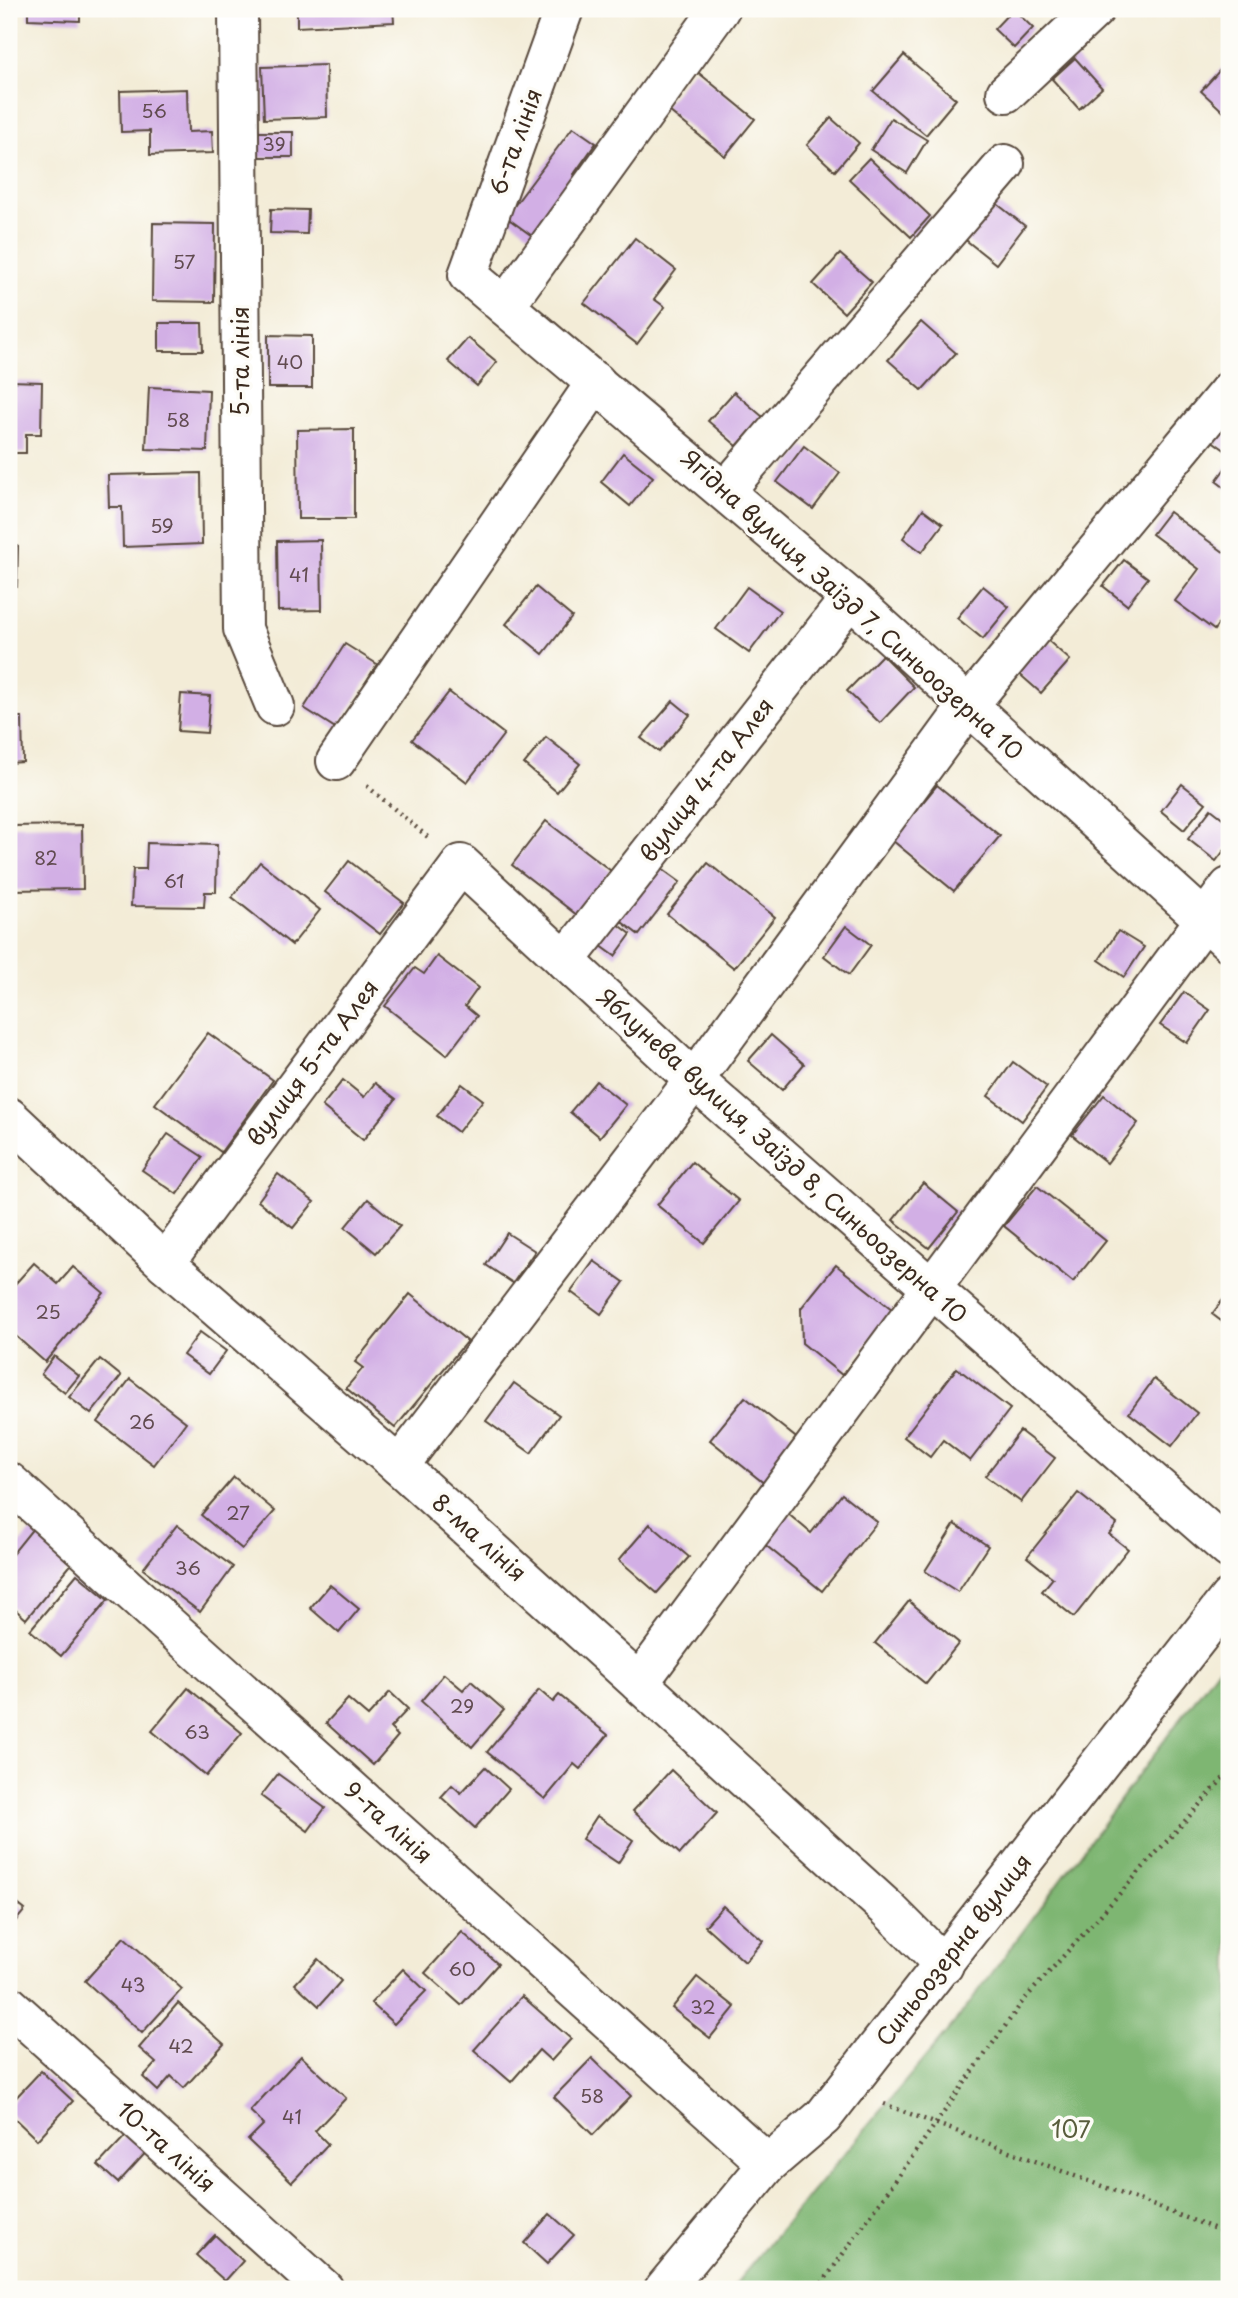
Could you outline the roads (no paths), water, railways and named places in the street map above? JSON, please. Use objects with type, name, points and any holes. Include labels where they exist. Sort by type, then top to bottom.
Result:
[{"type":"street","name":"5-та лінія","points":[[238,9],[243,629],[275,706]]},
{"type":"street","name":"6-та лінія","points":[[468,275],[564,9]]},
{"type":"street","points":[[505,306],[720,9]]},
{"type":"street","points":[[1006,93],[1095,9]]},
{"type":"street","points":[[726,491],[1005,164]]},
{"type":"street","name":"Ягідна вулиця, Заїзд 7, Синьоозерна 10","points":[[468,275],[850,598],[1217,931]]},
{"type":"street","points":[[336,761],[596,382]]},
{"type":"street","points":[[399,1466],[694,1080],[968,706],[1229,391]]},
{"type":"street","name":"вулиця 4-та Алея","points":[[565,961],[850,598]]},
{"type":"street","name":"Яблунева вулиця, Заїзд 8, Синьоозерна 10","points":[[461,864],[694,1080],[1229,1549]]},
{"type":"street","name":"вулиця 5-та Алея","points":[[165,1263],[461,864]]},
{"type":"street","points":[[639,1684],[929,1288],[1217,931],[1229,887]]},
{"type":"street","name":"8-ма лінія","points":[[9,1117],[165,1263],[399,1466],[888,1910],[944,1965]]},
{"type":"street","name":"9-та лінія","points":[[9,1482],[768,2164]]},
{"type":"street","name":"Синьоозерна вулиця","points":[[664,2289],[768,2164],[823,2117],[1229,1598]]},
{"type":"street","name":"10-та лінія","points":[[9,2005],[324,2289]]},
{"type":"park label","name":"107","points":[[1071,2130]]}]
